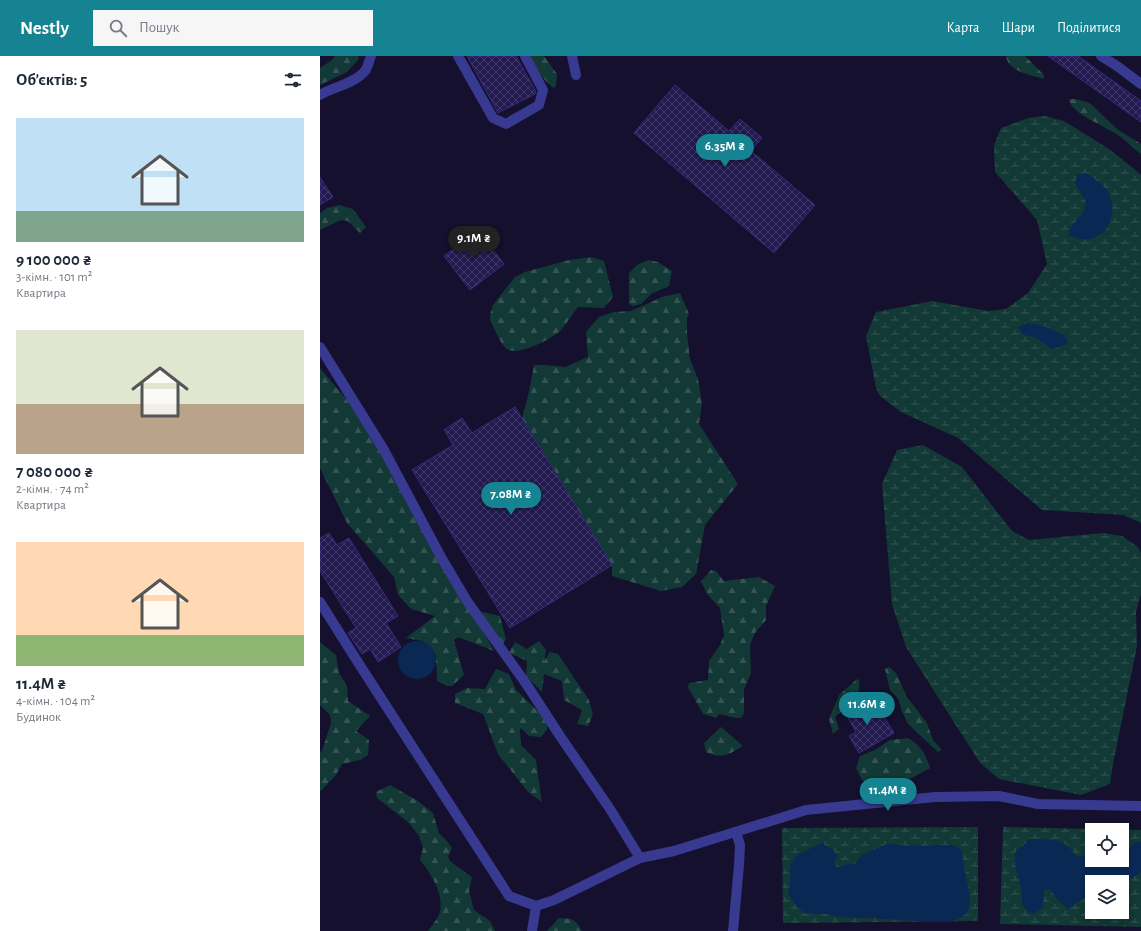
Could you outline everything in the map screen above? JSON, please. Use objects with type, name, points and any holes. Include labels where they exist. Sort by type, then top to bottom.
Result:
[{"type":"street","points":[[320,95],[330,89],[355,80],[366,70],[371,56]]},
{"type":"street","points":[[458,56],[492,118],[506,124],[540,105],[543,90],[525,56]]},
{"type":"street","points":[[572,56],[576,75]]},
{"type":"street","points":[[1101,56],[1141,84]]},
{"type":"street","points":[[320,347],[384,450],[441,557],[467,601],[527,685],[610,808],[640,858]]},
{"type":"street","points":[[320,602],[509,896],[536,906],[554,900],[640,858],[674,851],[806,810],[935,797],[999,796],[1038,804],[1141,806]]},
{"type":"street","points":[[733,931],[740,845],[736,832]]},
{"type":"street","points":[[532,931],[536,906]]},
{"type":"green space","points":[[335,56],[358,56],[359,59],[347,72],[320,85],[320,68],[332,60]]},
{"type":"green space","points":[[527,56],[544,56],[557,74],[556,86],[553,88],[541,76]]},
{"type":"green space","points":[[1006,56],[1025,56],[1044,75],[1044,79],[1021,72],[1011,66]]},
{"type":"green space","points":[[1069,99],[1081,100],[1092,105],[1117,129],[1141,144],[1141,154],[1114,132],[1082,115],[1071,105]]},
{"type":"green space","points":[[1045,116],[1064,121],[1109,149],[1141,175],[1141,523],[1123,515],[1042,510],[958,438],[901,412],[880,396],[876,388],[866,336],[876,312],[932,301],[988,311],[1006,309],[1028,293],[1047,264],[1037,220],[995,172],[994,145],[1001,128],[1028,118]]},
{"type":"green space","points":[[339,205],[353,209],[366,227],[360,233],[348,221],[341,220],[320,230],[320,213],[327,208]]},
{"type":"green space","points":[[591,257],[604,261],[613,297],[604,308],[578,307],[562,329],[545,341],[521,350],[514,351],[506,348],[490,320],[490,315],[493,305],[515,277],[525,272],[569,260]]},
{"type":"green space","points":[[648,260],[658,262],[672,271],[669,286],[651,294],[641,304],[633,306],[629,304],[629,273],[637,265]]},
{"type":"green space","points":[[680,293],[689,314],[687,318],[687,333],[690,359],[698,379],[702,404],[699,424],[738,484],[705,525],[696,574],[682,587],[661,591],[612,576],[612,565],[522,418],[534,365],[565,367],[588,357],[586,332],[599,317],[614,312],[631,311],[662,297]]},
{"type":"green space","points":[[320,368],[369,426],[494,651],[458,637],[454,640],[464,675],[452,686],[447,686],[437,681],[436,655],[422,641],[406,638],[435,616],[411,609],[398,595],[394,577],[347,523],[320,468]]},
{"type":"green space","points":[[923,445],[962,467],[1012,531],[1029,540],[1103,533],[1122,536],[1138,547],[1141,553],[1141,593],[1136,612],[1137,646],[1110,784],[1081,795],[999,779],[980,763],[906,647],[892,604],[882,484],[897,450]]},
{"type":"green space","points":[[711,570],[716,571],[724,581],[759,577],[775,586],[766,606],[766,620],[755,633],[750,645],[751,673],[744,690],[744,713],[741,718],[719,714],[716,718],[703,714],[688,687],[689,683],[708,680],[709,661],[720,645],[724,635],[720,608],[707,594],[701,581]]},
{"type":"green space","points":[[483,612],[500,616],[506,640],[500,647],[480,614]]},
{"type":"green space","points":[[539,641],[546,650],[544,661],[550,652],[558,654],[589,700],[593,715],[588,726],[577,724],[582,710],[564,700],[562,681],[544,674],[542,692],[526,676],[527,661],[509,653],[515,642],[527,649]]},
{"type":"green space","points":[[320,642],[336,655],[339,673],[347,686],[348,701],[370,716],[356,731],[369,740],[368,755],[360,760],[342,764],[336,775],[320,791],[320,752],[322,751],[331,723],[330,715],[320,705]]},
{"type":"green space","points":[[889,667],[896,673],[907,697],[927,723],[933,740],[942,750],[938,752],[908,724],[901,709],[899,700],[890,690],[885,669]]},
{"type":"green space","points":[[496,669],[509,674],[516,690],[547,720],[547,730],[541,737],[529,736],[521,728],[520,731],[521,745],[536,760],[542,802],[528,792],[498,754],[483,714],[455,703],[455,694],[467,688],[485,689]]},
{"type":"green space","points":[[857,679],[859,680],[859,686],[856,697],[835,717],[839,729],[833,734],[829,719],[839,695]]},
{"type":"green space","points":[[721,727],[743,746],[730,754],[717,756],[706,752],[704,743]]},
{"type":"green space","points":[[908,738],[913,741],[922,751],[930,768],[912,778],[892,781],[872,787],[862,780],[856,768],[860,756],[875,750],[890,740]]},
{"type":"green space","points":[[390,785],[418,801],[433,813],[439,833],[452,848],[448,857],[451,862],[472,877],[469,891],[474,910],[490,921],[495,931],[428,931],[439,915],[441,905],[440,899],[436,884],[420,860],[423,848],[419,836],[408,822],[377,798],[376,792]]},
{"type":"green space","points":[[978,827],[978,921],[783,923],[782,828]]},
{"type":"green space","points":[[1003,827],[1085,829],[1085,867],[1129,867],[1129,830],[1141,830],[1141,927],[1000,924]]},
{"type":"green space","points":[[559,918],[573,920],[582,931],[547,931]]},
{"type":"water","points":[[1086,173],[1099,182],[1109,194],[1112,215],[1103,233],[1097,237],[1085,240],[1069,236],[1069,230],[1084,211],[1086,202],[1075,183],[1077,175]]},
{"type":"water","points":[[1027,323],[1057,331],[1069,342],[1052,349],[1035,337],[1025,335],[1020,331],[1019,327]]},
{"type":"water","points":[[413,641],[421,641],[428,644],[433,649],[436,660],[433,671],[428,676],[421,679],[413,679],[406,676],[401,671],[398,664],[398,656],[401,649],[406,644]]},
{"type":"water","points":[[1030,839],[1057,840],[1068,846],[1077,857],[1085,855],[1085,867],[1129,867],[1129,849],[1135,843],[1141,842],[1141,872],[1129,880],[1129,875],[1085,875],[1085,898],[1068,909],[1057,899],[1050,889],[1044,890],[1043,907],[1034,914],[1029,913],[1022,904],[1021,887],[1015,864],[1015,852]]},
{"type":"water","points":[[822,843],[834,851],[837,855],[835,862],[836,868],[844,865],[855,864],[862,855],[887,844],[911,846],[953,845],[961,850],[969,892],[970,904],[966,914],[954,921],[934,922],[847,918],[825,914],[804,913],[796,906],[788,894],[790,883],[790,865],[797,855]]},
{"type":"building","points":[[467,56],[516,56],[536,92],[535,94],[498,113]]},
{"type":"building","points":[[1048,56],[1078,56],[1141,101],[1141,122]]},
{"type":"building","points":[[675,85],[729,131],[740,119],[762,138],[751,151],[815,205],[774,253],[634,133]]},
{"type":"building","points":[[320,177],[333,197],[320,205]]},
{"type":"building","points":[[478,230],[504,264],[470,290],[444,256]]},
{"type":"building","points":[[515,407],[612,565],[510,628],[412,470],[453,445],[444,430],[462,418],[472,433]]},
{"type":"building","points":[[329,533],[337,545],[349,538],[398,616],[386,623],[401,647],[378,662],[370,649],[362,654],[348,633],[356,628],[320,571],[320,538]]},
{"type":"building","points":[[868,699],[878,718],[883,715],[894,733],[859,753],[849,736],[856,732],[845,712]]}]
